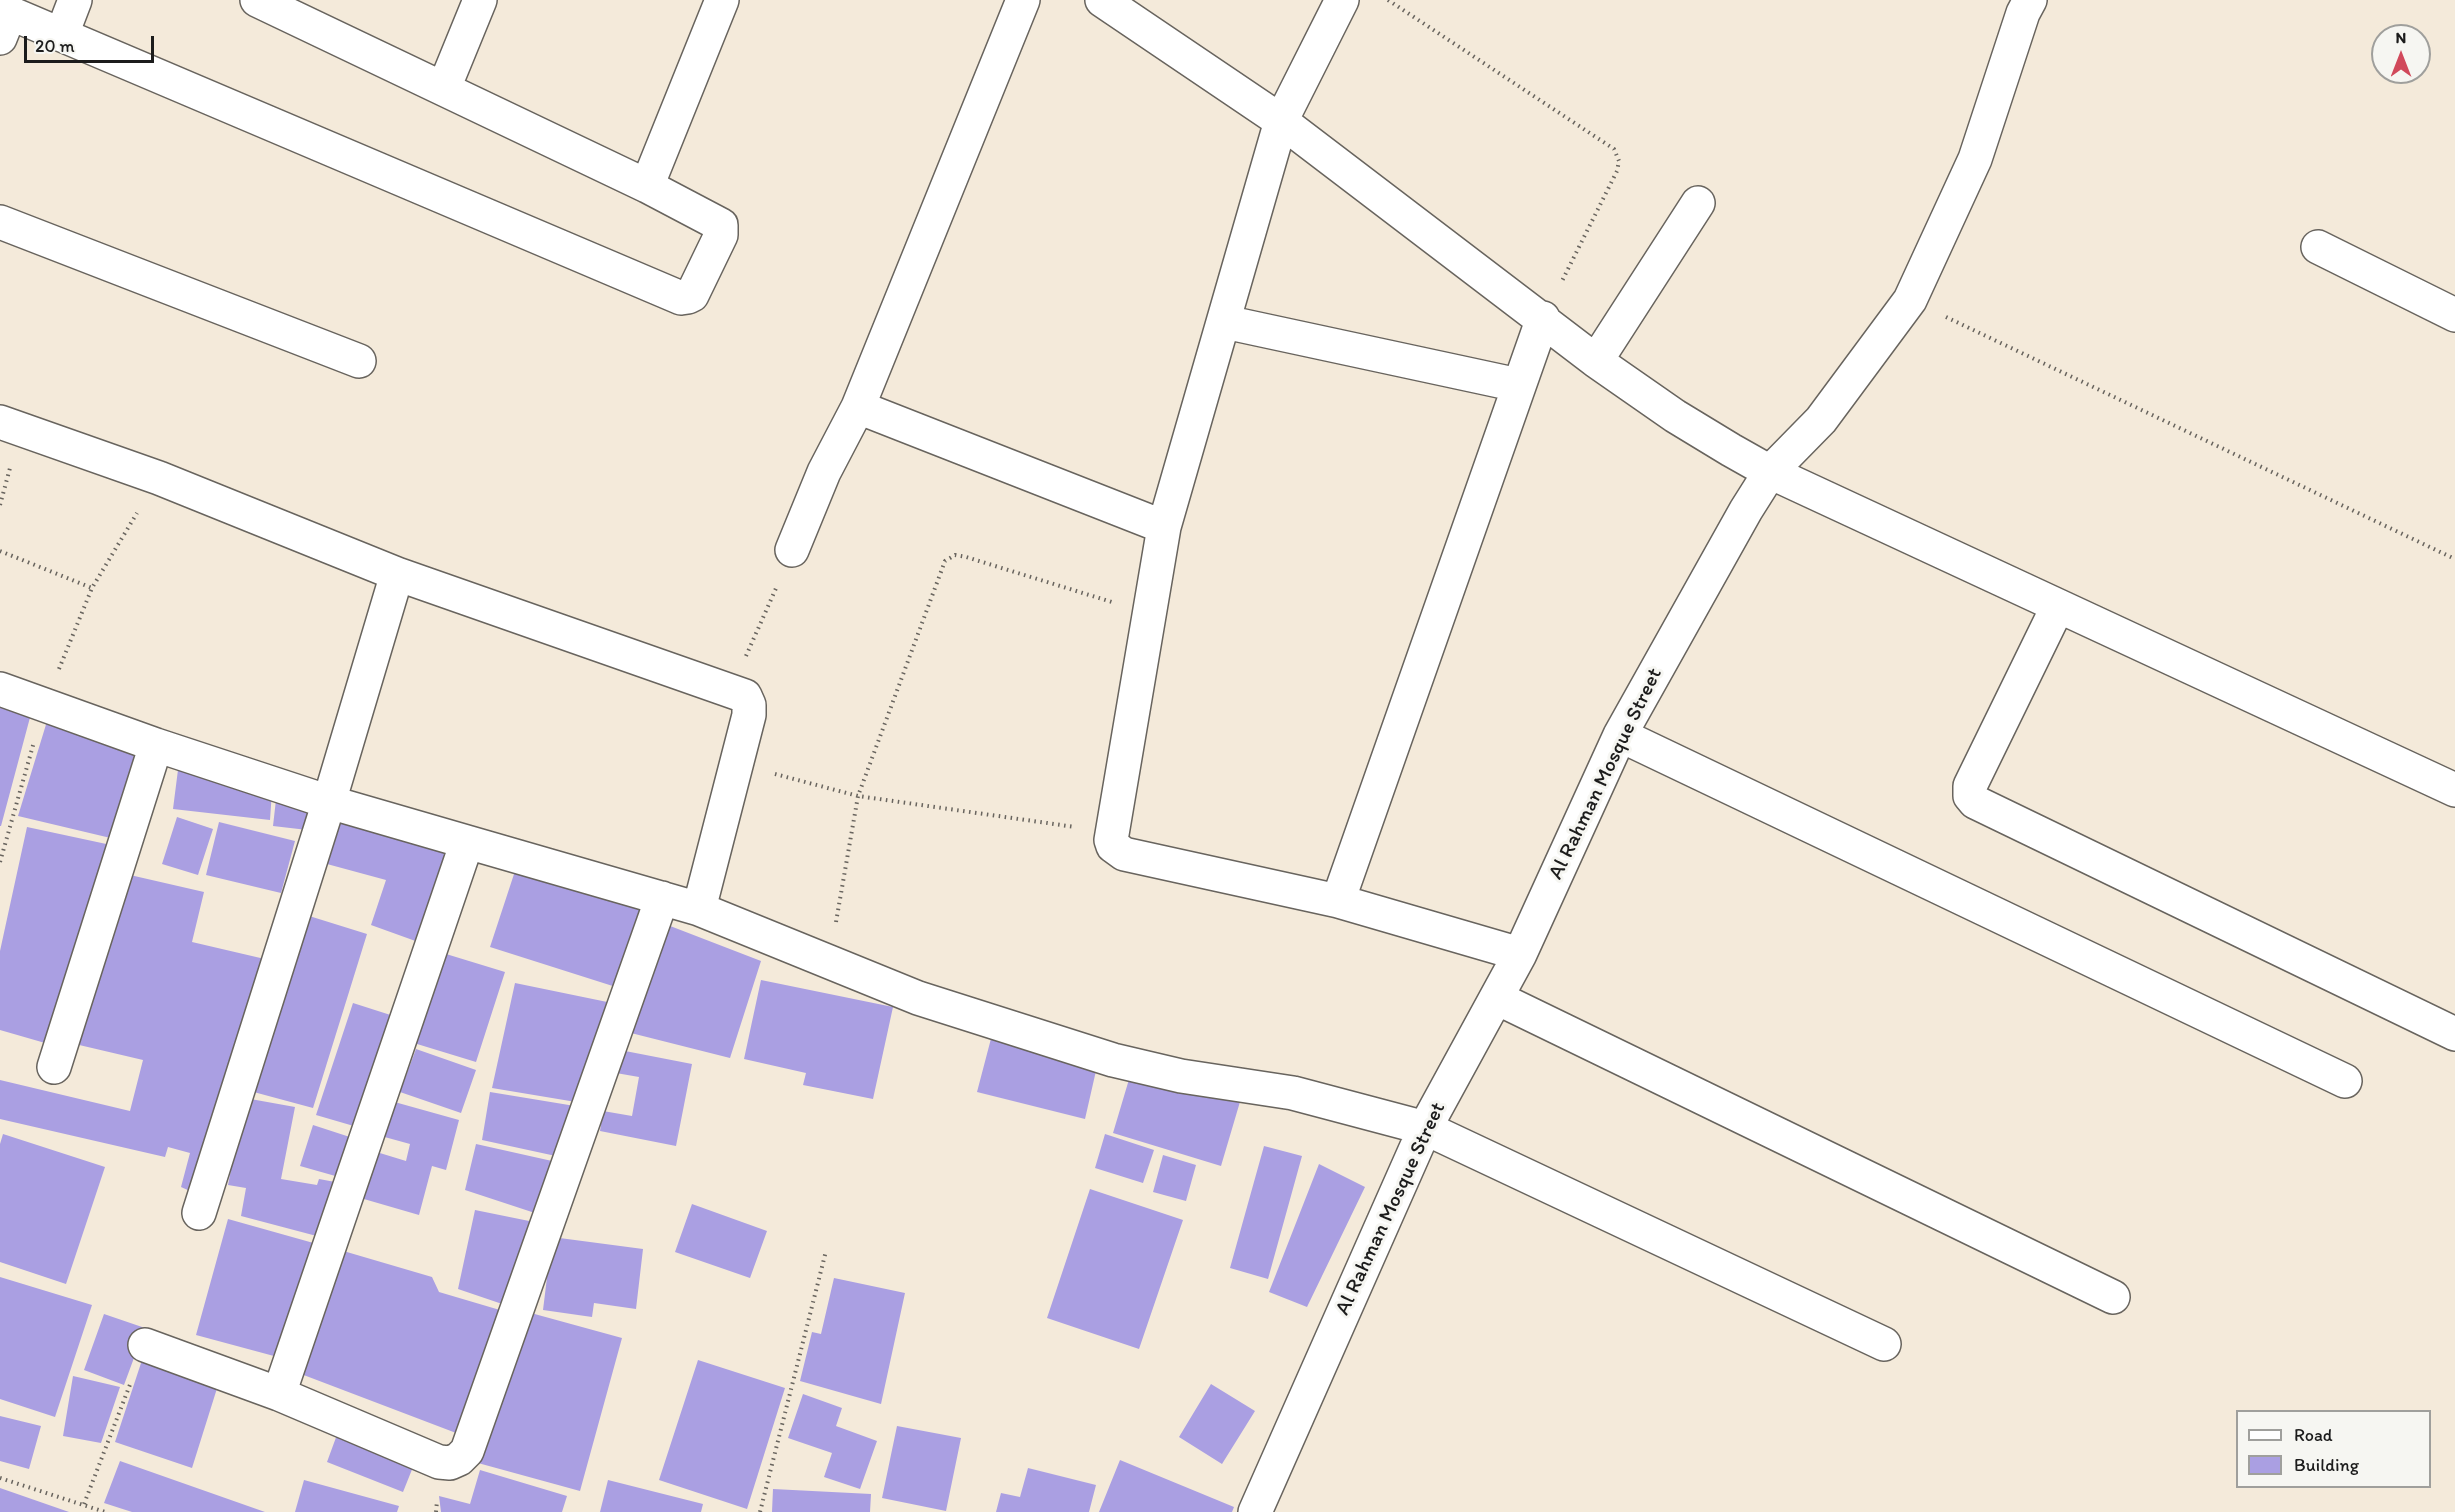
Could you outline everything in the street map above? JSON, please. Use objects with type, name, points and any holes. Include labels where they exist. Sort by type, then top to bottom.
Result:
[{"type":"street","points":[[62,34],[75,0]]},
{"type":"street","points":[[3,20],[62,34],[670,293],[688,297],[692,295],[721,235],[721,225],[647,186],[257,0]]},
{"type":"street","points":[[444,88],[480,0]]},
{"type":"street","points":[[647,186],[722,0]]},
{"type":"street","points":[[792,550],[824,472],[858,407],[1023,0]]},
{"type":"street","points":[[1102,0],[1281,120],[1543,318],[1596,361],[1676,416],[1770,471],[2455,790]]},
{"type":"street","points":[[1342,0],[1281,120],[1225,322],[1164,526],[1147,613],[1111,833],[1113,846],[1124,854],[1338,901],[1520,954]]},
{"type":"street","name":"Al Rahman Mosque Street","points":[[1255,1512],[1425,1128],[1520,954],[1620,735],[1770,471],[1821,420],[1910,300],[1975,159],[2019,4]]},
{"type":"street","points":[[1596,361],[1698,203]]},
{"type":"street","points":[[0,222],[359,361]]},
{"type":"street","points":[[2318,247],[2455,315]]},
{"type":"street","points":[[1338,901],[1543,318]]},
{"type":"street","points":[[1225,322],[1518,385]]},
{"type":"street","points":[[858,407],[1164,526]]},
{"type":"street","points":[[0,422],[159,478],[397,574],[731,689],[745,696],[749,705],[749,715],[699,909]]},
{"type":"street","points":[[199,1213],[329,802],[397,574]]},
{"type":"street","points":[[2058,606],[1970,786],[1970,796],[1975,802],[2455,1034]]},
{"type":"street","points":[[0,689],[156,745],[329,802],[699,909],[829,964],[929,1002],[1113,1060],[1181,1076],[1293,1093],[1425,1128],[1884,1344]]},
{"type":"street","points":[[1620,735],[2345,1081]]},
{"type":"street","points":[[54,1067],[156,745]]},
{"type":"street","points":[[279,1394],[467,842]]},
{"type":"street","points":[[145,1345],[279,1394],[438,1462],[450,1463],[467,1451],[662,898]]},
{"type":"street","points":[[1497,998],[2113,1297]]},
{"type":"path","points":[[1388,0],[1614,149],[1618,161],[1617,171],[1543,318]]},
{"type":"path","points":[[1910,300],[2455,559]]},
{"type":"path","points":[[0,862],[44,705],[92,588],[159,478]]},
{"type":"path","points":[[731,689],[792,550]]},
{"type":"path","points":[[0,551],[92,588]]},
{"type":"path","points":[[829,964],[858,796],[945,561],[955,555],[966,557],[1147,613]]},
{"type":"path","points":[[737,764],[858,796],[1111,833]]},
{"type":"path","points":[[760,1512],[826,1251]]},
{"type":"path","points":[[84,1504],[145,1345]]},
{"type":"path","points":[[0,1478],[105,1512]]},
{"type":"building","points":[[0,699],[32,710],[1,826],[0,826]]},
{"type":"building","points":[[48,718],[145,750],[119,840],[18,816]]},
{"type":"building","points":[[180,754],[272,791],[270,820],[173,809]]},
{"type":"building","points":[[277,791],[322,805],[316,831],[273,826]]},
{"type":"building","points":[[177,817],[213,829],[198,875],[162,864]]},
{"type":"building","points":[[342,817],[452,848],[421,943],[371,925],[386,880],[327,864]]},
{"type":"building","points":[[219,822],[295,841],[281,893],[206,875]]},
{"type":"building","points":[[27,827],[111,845],[52,1045],[0,1030],[0,951]]},
{"type":"building","points":[[516,868],[650,903],[619,988],[490,947]]},
{"type":"building","points":[[117,872],[204,892],[192,942],[269,960],[199,1195],[181,1187],[190,1153],[168,1147],[165,1157],[0,1119],[0,1080],[130,1111],[143,1060],[75,1044]]},
{"type":"building","points":[[306,915],[367,934],[313,1108],[250,1091]]},
{"type":"building","points":[[665,924],[761,961],[730,1058],[627,1032]]},
{"type":"building","points":[[433,950],[505,972],[476,1062],[404,1040]]},
{"type":"building","points":[[761,980],[893,1007],[873,1099],[803,1085],[806,1073],[744,1059]]},
{"type":"building","points":[[515,983],[617,1004],[582,1103],[492,1088]]},
{"type":"building","points":[[353,1003],[403,1019],[364,1129],[316,1115]]},
{"type":"building","points":[[993,1031],[1098,1062],[1085,1119],[977,1092]]},
{"type":"building","points":[[416,1049],[476,1070],[461,1113],[400,1092]]},
{"type":"building","points":[[620,1050],[692,1064],[676,1146],[600,1131],[603,1111],[632,1116],[639,1077],[616,1073]]},
{"type":"building","points":[[1130,1076],[1242,1095],[1221,1166],[1113,1133]]},
{"type":"building","points":[[490,1092],[581,1107],[565,1158],[482,1140]]},
{"type":"building","points":[[245,1098],[295,1107],[281,1179],[317,1185],[319,1179],[346,1184],[328,1239],[241,1216],[246,1188],[228,1185]]},
{"type":"building","points":[[391,1101],[459,1120],[446,1170],[432,1166],[419,1215],[357,1197],[370,1150],[406,1161],[410,1144],[381,1136]]},
{"type":"building","points":[[313,1125],[359,1140],[346,1179],[300,1166]]},
{"type":"building","points":[[3,1134],[105,1167],[66,1284],[0,1262],[0,1144]]},
{"type":"building","points":[[1105,1134],[1154,1150],[1143,1183],[1095,1168]]},
{"type":"building","points":[[476,1144],[561,1163],[541,1215],[465,1190]]},
{"type":"building","points":[[1264,1146],[1302,1156],[1268,1279],[1230,1268]]},
{"type":"building","points":[[1163,1155],[1196,1165],[1186,1201],[1153,1192]]},
{"type":"building","points":[[1319,1164],[1365,1187],[1307,1307],[1269,1292]]},
{"type":"building","points":[[1090,1189],[1183,1220],[1139,1349],[1047,1318]]},
{"type":"building","points":[[692,1204],[767,1231],[750,1278],[675,1252]]},
{"type":"building","points":[[475,1210],[539,1223],[511,1307],[458,1289]]},
{"type":"building","points":[[228,1219],[317,1244],[285,1359],[196,1335]]},
{"type":"building","points":[[552,1237],[643,1249],[636,1309],[594,1303],[592,1317],[543,1310]]},
{"type":"building","points":[[340,1250],[432,1277],[439,1292],[510,1313],[464,1436],[301,1374]]},
{"type":"building","points":[[0,1277],[92,1305],[55,1417],[0,1399]]},
{"type":"building","points":[[834,1278],[905,1293],[881,1404],[800,1381],[812,1332],[821,1334]]},
{"type":"building","points":[[520,1310],[622,1338],[580,1491],[478,1463]]},
{"type":"building","points":[[104,1314],[145,1328],[124,1385],[84,1370]]},
{"type":"building","points":[[143,1357],[219,1382],[192,1468],[115,1442]]},
{"type":"building","points":[[698,1360],[785,1388],[747,1509],[659,1480]]},
{"type":"building","points":[[73,1376],[120,1387],[101,1443],[63,1436]]},
{"type":"building","points":[[1211,1384],[1255,1411],[1222,1464],[1179,1437]]},
{"type":"building","points":[[803,1394],[842,1408],[836,1426],[877,1441],[860,1489],[824,1477],[832,1453],[788,1438]]},
{"type":"building","points":[[0,1416],[41,1426],[29,1469],[0,1461]]},
{"type":"building","points":[[897,1426],[961,1438],[946,1511],[882,1498]]},
{"type":"building","points":[[338,1432],[415,1462],[403,1492],[327,1462]]},
{"type":"building","points":[[1120,1460],[1234,1507],[1232,1512],[1099,1512]]},
{"type":"building","points":[[120,1461],[265,1512],[132,1512],[104,1503]]},
{"type":"building","points":[[1028,1468],[1096,1485],[1089,1512],[996,1512],[1001,1493],[1020,1497]]},
{"type":"building","points":[[480,1470],[567,1496],[562,1512],[441,1512],[439,1496],[470,1504]]},
{"type":"building","points":[[304,1480],[399,1506],[397,1512],[295,1512]]},
{"type":"building","points":[[608,1480],[703,1504],[701,1512],[600,1512]]},
{"type":"building","points":[[0,1488],[69,1512],[0,1512]]},
{"type":"building","points":[[773,1489],[871,1494],[870,1512],[772,1512]]}]
